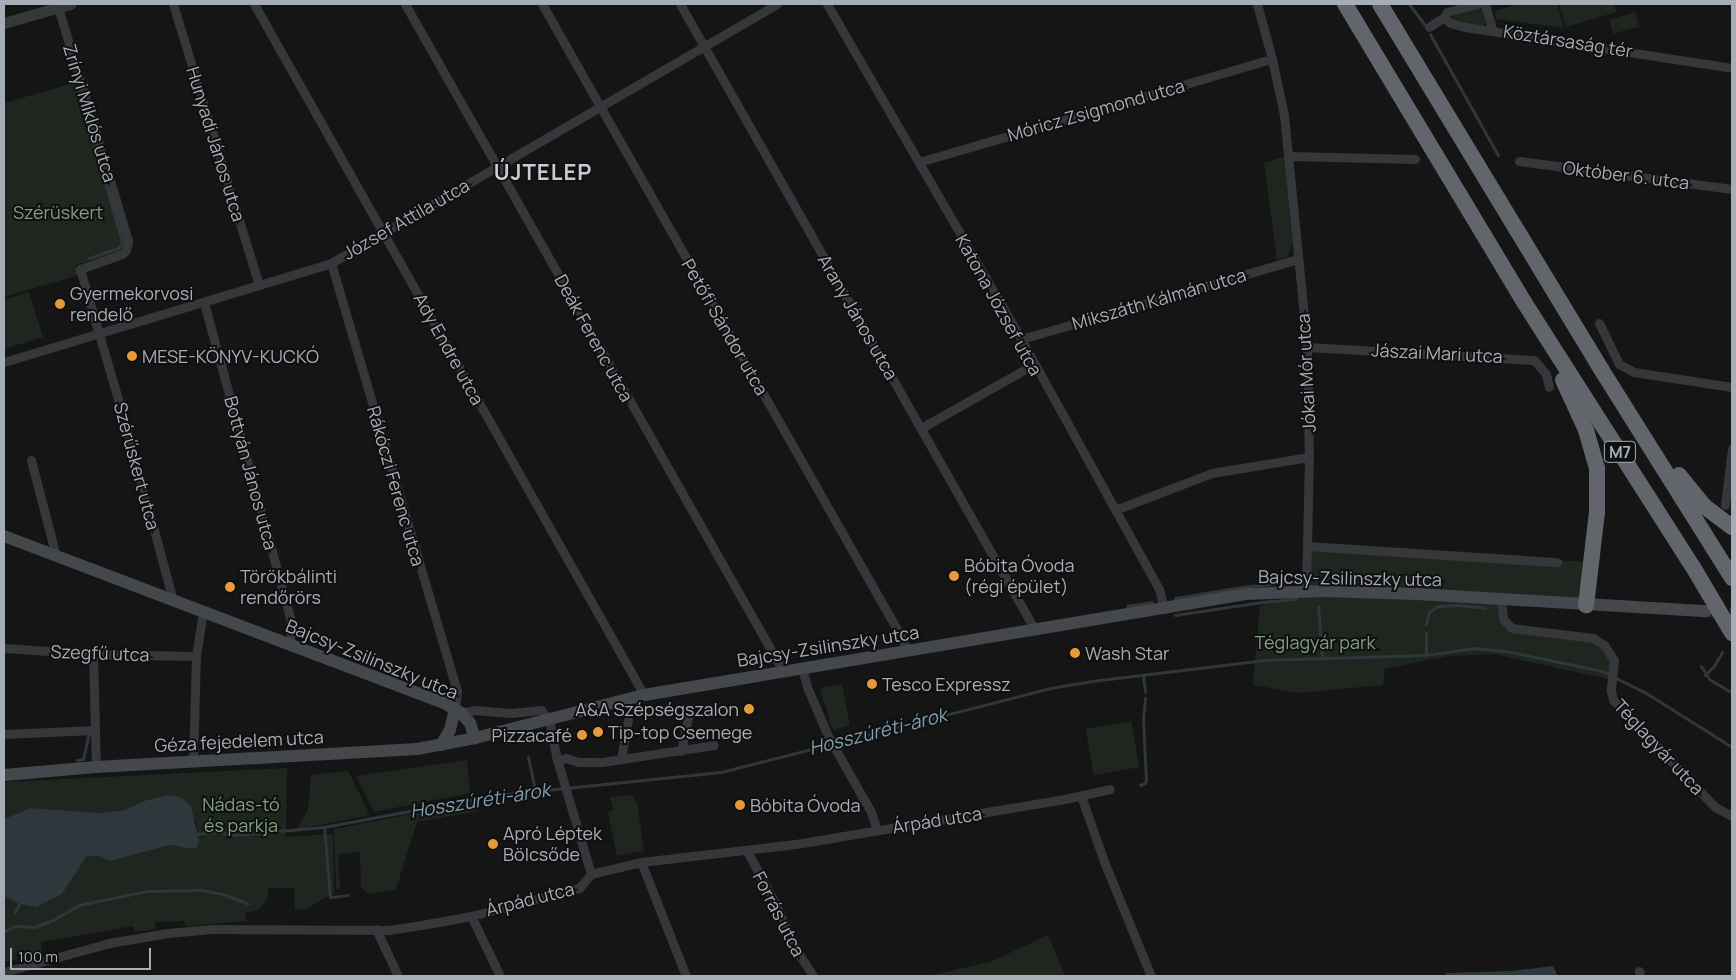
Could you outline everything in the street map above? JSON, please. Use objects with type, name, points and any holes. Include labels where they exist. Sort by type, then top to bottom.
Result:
[{"type":"highway","name":"M7","points":[[1345,4],[1524,302],[1711,606],[1729,627]]},
{"type":"highway","name":"M7","points":[[1380,4],[1601,369],[1732,578]]},
{"type":"highway","points":[[1524,302],[1532,328],[1559,371],[1576,405],[1586,430],[1597,468],[1597,512],[1586,605]]},
{"type":"highway","points":[[1601,369],[1632,402],[1684,483],[1704,506],[1732,527]]},
{"type":"main road","name":"Bajcsy-Zsilinszky utca","points":[[4,536],[458,711],[470,723],[475,738],[644,695],[1246,594],[1306,592],[1417,594],[1586,605],[1711,606]]},
{"type":"main road","points":[[441,744],[450,730],[458,711]]},
{"type":"main road","name":"Géza fejedelem utca","points":[[4,775],[96,767],[417,749],[475,738]]},
{"type":"street","points":[[4,23],[70,4]]},
{"type":"street","name":"Hunyadi János utca","points":[[173,4],[259,285]]},
{"type":"street","name":"Ady Endre utca","points":[[254,4],[644,695]]},
{"type":"street","name":"Deák Ferenc utca","points":[[406,4],[783,671]]},
{"type":"street","name":"Petőfi Sándor utca","points":[[542,4],[903,640],[906,651]]},
{"type":"street","name":"Arany János utca","points":[[680,4],[1035,630]]},
{"type":"street","name":"József Attila utca","points":[[4,362],[331,263],[703,45],[777,4]]},
{"type":"street","name":"Katona József utca","points":[[827,4],[1020,339],[1159,589],[1164,609]]},
{"type":"street","name":"Jókai Mór utca","points":[[1257,4],[1272,59],[1284,115],[1290,156],[1307,347],[1309,457],[1306,592]]},
{"type":"street","points":[[1429,27],[1444,17],[1447,12],[1477,4]]},
{"type":"street","points":[[1485,4],[1492,29]]},
{"type":"street","name":"Zrínyi Miklós utca","points":[[58,7],[128,241],[122,254],[80,269],[99,333]]},
{"type":"street","name":"Köztársaság tér","points":[[1444,17],[1450,23],[1465,27],[1492,29],[1732,68]]},
{"type":"street","name":"Móricz Zsigmond utca","points":[[919,162],[1272,59]]},
{"type":"street","points":[[1290,156],[1416,160]]},
{"type":"street","name":"Október 6. utca","points":[[1519,161],[1732,188]]},
{"type":"street","name":"Mikszáth Kálmán utca","points":[[1020,339],[1298,259]]},
{"type":"street","name":"Rákóczi Ferenc utca","points":[[331,263],[457,692],[458,711]]},
{"type":"street","name":"Bottyán János utca","points":[[204,303],[290,618],[291,634],[289,645]]},
{"type":"street","points":[[1598,323],[1619,364],[1634,372],[1732,387]]},
{"type":"street","name":"Szérűskert utca","points":[[99,333],[173,600]]},
{"type":"street","name":"Jászai Mari utca","points":[[1307,347],[1534,360],[1546,374],[1549,387]]},
{"type":"street","points":[[921,428],[1033,365]]},
{"type":"street","points":[[1725,505],[1732,448]]},
{"type":"street","points":[[1115,510],[1212,473],[1309,457]]},
{"type":"street","points":[[31,460],[56,556]]},
{"type":"street","name":"Bajcsy-Zsilinszky utca","points":[[1307,546],[1557,562]]},
{"type":"street","name":"Téglagyár utca","points":[[1500,600],[1503,619],[1512,628],[1593,638],[1610,651],[1614,667],[1611,691],[1613,700],[1715,807],[1732,816]]},
{"type":"street","points":[[193,762],[196,656],[203,612]]},
{"type":"street","name":"Szegfű utca","points":[[4,648],[93,654],[196,656]]},
{"type":"street","points":[[93,654],[96,767]]},
{"type":"street","points":[[802,668],[807,687],[828,736],[871,812],[877,830]]},
{"type":"street","points":[[681,751],[690,708]]},
{"type":"street","points":[[458,711],[475,710],[511,713],[541,710],[548,719],[557,761],[591,874]]},
{"type":"street","points":[[621,759],[628,720]]},
{"type":"street","points":[[4,734],[95,730]]},
{"type":"street","points":[[557,761],[566,758],[578,762],[621,759],[714,745]]},
{"type":"street","name":"Árpád utca","points":[[4,972],[110,943],[168,932],[212,929],[389,930],[471,916],[580,888],[591,874],[641,862],[747,851],[1082,796],[1110,789]]},
{"type":"street","points":[[1082,796],[1105,864],[1151,976]]},
{"type":"street","name":"Forrás utca","points":[[747,851],[773,899],[797,951],[813,976]]},
{"type":"street","points":[[641,862],[686,976]]},
{"type":"street","points":[[471,916],[500,976]]},
{"type":"street","points":[[376,929],[398,976]]},
{"type":"green space","points":[[1520,4],[1557,4],[1564,28],[1496,19],[1495,11]]},
{"type":"green space","points":[[1559,4],[1614,4],[1617,12],[1566,27]]},
{"type":"green space","points":[[1480,6],[1483,7],[1486,24],[1482,26],[1456,22],[1452,19],[1454,14]]},
{"type":"green space","points":[[1635,12],[1639,26],[1613,34],[1609,19]]},
{"type":"green space","name":"Szérüskert","points":[[77,82],[125,241],[123,248],[118,252],[76,265],[79,275],[4,297],[4,103]]},
{"type":"green space","points":[[1285,156],[1292,246],[1287,257],[1277,260],[1264,163]]},
{"type":"green space","points":[[29,292],[43,337],[4,349],[4,300]]},
{"type":"green space","name":"Téglagyár park","points":[[1307,546],[1589,562],[1586,605],[1501,599],[1507,624],[1593,638],[1610,651],[1612,680],[1495,654],[1447,656],[1385,669],[1383,685],[1299,693],[1253,685],[1260,606],[1306,592]]},
{"type":"green space","points":[[842,684],[850,725],[834,730],[828,721],[830,719],[820,690],[822,687]]},
{"type":"green space","points":[[1131,721],[1139,767],[1094,775],[1086,729]]},
{"type":"green space","points":[[467,760],[470,793],[374,812],[356,776]]},
{"type":"green space","name":"Nádas-tó és parkja","points":[[287,768],[286,837],[333,834],[334,893],[304,910],[295,909],[294,888],[268,888],[268,898],[258,910],[245,913],[247,921],[186,926],[184,921],[155,922],[155,929],[135,932],[133,926],[41,942],[42,952],[4,962],[4,896],[19,904],[76,870],[86,857],[99,856],[110,861],[170,845],[192,849],[199,841],[196,821],[144,801],[125,810],[101,813],[31,808],[4,819],[4,782]]},
{"type":"green space","points":[[348,771],[370,815],[296,830],[308,810],[311,775]]},
{"type":"green space","points":[[633,795],[634,801],[637,801],[644,851],[617,856],[608,812],[613,810],[610,797]]},
{"type":"green space","points":[[477,801],[478,811],[417,822],[396,889],[369,894],[361,887],[360,852],[338,854],[340,888],[336,890],[334,829]]},
{"type":"green space","points":[[1048,935],[1065,976],[927,976],[990,962]]},
{"type":"shaded area","points":[[167,795],[181,797],[191,806],[199,841],[197,847],[192,849],[170,845],[110,861],[99,856],[86,857],[62,894],[36,907],[19,904],[4,896],[4,819],[31,808],[101,813],[125,810],[144,801]]},
{"type":"shaded area","points":[[1553,966],[1558,976],[1445,976],[1446,973],[1511,971]]},
{"type":"waterway","points":[[1409,4],[1425,25]]},
{"type":"waterway","points":[[1430,34],[1498,155]]},
{"type":"waterway","points":[[86,117],[122,242],[118,248],[89,258]]},
{"type":"waterway","points":[[1175,598],[1249,586],[1297,582]]},
{"type":"waterway","points":[[1175,615],[1296,599]]},
{"type":"waterway","points":[[1127,606],[1152,602]]},
{"type":"waterway","points":[[1426,624],[1429,612],[1438,606],[1458,605],[1485,608]]},
{"type":"waterway","points":[[1318,606],[1322,658]]},
{"type":"waterway","points":[[1426,633],[1426,654]]},
{"type":"waterway","name":"Hosszúréti-árok","points":[[194,834],[219,832],[233,835],[324,827],[489,796],[721,772],[1050,688],[1092,681],[1265,660],[1425,655],[1475,648],[1506,651],[1602,671],[1646,693],[1732,747]]},
{"type":"waterway","points":[[1705,675],[1714,666],[1722,652]]},
{"type":"waterway","points":[[1701,666],[1709,679],[1732,693]]},
{"type":"waterway","points":[[1143,675],[1145,692]]},
{"type":"waterway","points":[[1140,785],[1145,783],[1146,780],[1143,721],[1145,698]]},
{"type":"waterway","points":[[77,760],[83,759],[89,734]]},
{"type":"waterway","points":[[528,757],[535,791]]},
{"type":"waterway","points":[[324,827],[330,897],[348,895]]},
{"type":"waterway","points":[[4,931],[15,926],[35,927],[53,920],[79,905],[147,891],[200,890],[223,894],[247,903]]},
{"type":"waterway","points":[[15,912],[19,904]]},
{"type":"tunnel","points":[[1712,611],[1732,613]]},
{"type":"place","name":"Gyermekorvosi rendelő","points":[[60,304]]},
{"type":"place","name":"MESE-KÖNYV-KUCKÓ","points":[[132,356]]},
{"type":"place","name":"Bóbita Óvoda (régi épület)","points":[[954,576]]},
{"type":"place","name":"Törökbálinti rendőrörs","points":[[230,587]]},
{"type":"place","name":"Wash Star","points":[[1075,653]]},
{"type":"place","name":"Tesco Expressz","points":[[872,684]]},
{"type":"place","name":"A&A Szépségszalon","points":[[749,709]]},
{"type":"place","name":"Tip-top Csemege","points":[[598,732]]},
{"type":"place","name":"Pizzacafé","points":[[582,735]]},
{"type":"place","name":"Bóbita Óvoda","points":[[740,805]]},
{"type":"place","name":"Apró Léptek Bölcsőde","points":[[493,844]]},
{"type":"district","name":"ÚJTELEP","points":[[543,173]]}]
